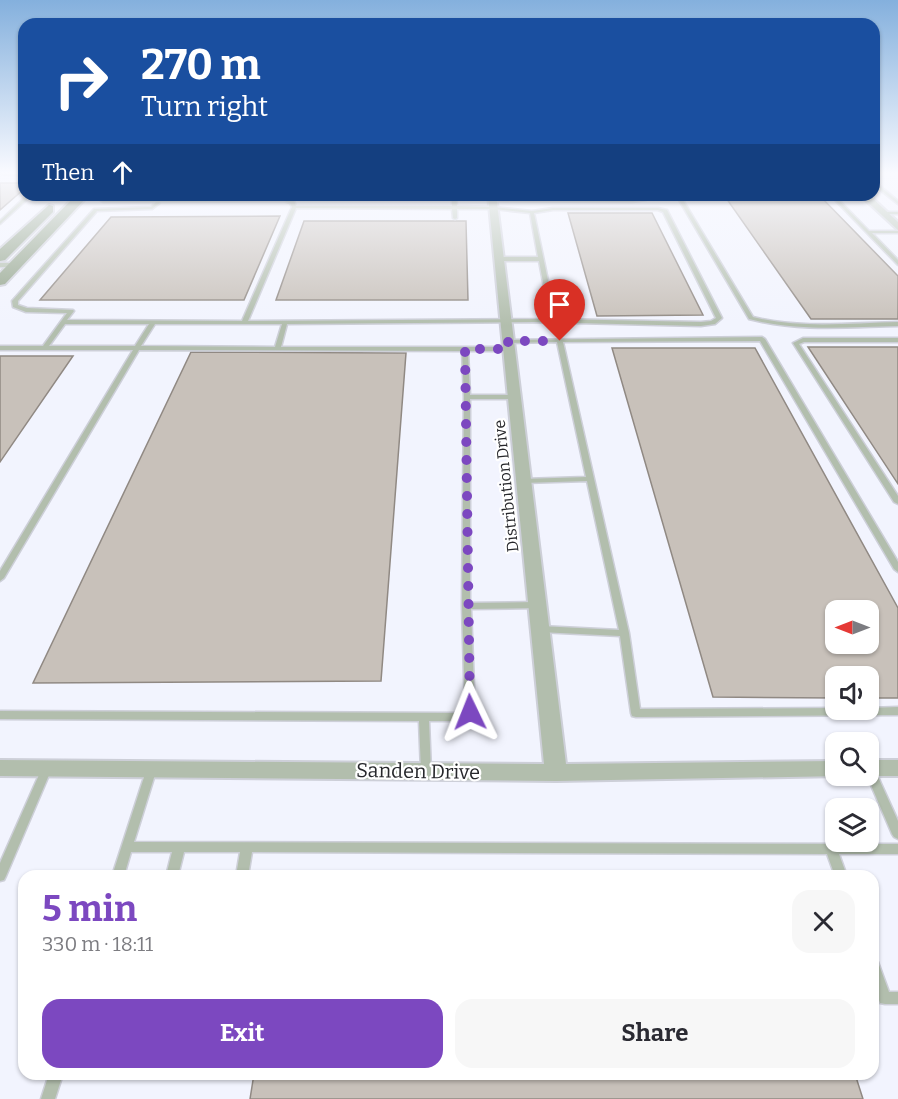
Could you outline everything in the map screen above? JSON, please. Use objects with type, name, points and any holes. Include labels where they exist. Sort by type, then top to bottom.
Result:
[{"type":"main road","points":[[0,257],[33,224]]},
{"type":"main road","points":[[0,282],[55,224]]},
{"type":"street","name":"Distribution Drive","points":[[495,224],[556,773]]},
{"type":"street","name":"Sanden Drive","points":[[0,768],[556,773],[825,769]]},
{"type":"street","points":[[879,768],[898,768]]},
{"type":"lane","points":[[45,348],[71,310],[26,310],[15,306],[15,301],[83,224]]},
{"type":"lane","points":[[244,323],[287,224]]},
{"type":"lane","points":[[534,224],[553,320]]},
{"type":"lane","points":[[63,322],[285,323],[553,320],[599,324],[712,323],[719,318],[672,224]]},
{"type":"lane","points":[[695,224],[751,318],[764,322],[799,324],[898,324]]},
{"type":"lane","points":[[860,224],[898,262]]},
{"type":"lane","points":[[868,232],[898,232]]},
{"type":"lane","points":[[499,259],[539,259]]},
{"type":"lane","points":[[0,265],[16,265]]},
{"type":"lane","points":[[0,578],[153,322]]},
{"type":"lane","points":[[277,349],[285,323]]},
{"type":"lane","points":[[0,348],[465,349],[560,341],[762,339],[898,569]]},
{"type":"lane","points":[[898,340],[803,340],[796,344],[898,502]]},
{"type":"lane","points":[[560,341],[624,633],[636,712],[898,711]]},
{"type":"lane","points":[[0,715],[454,717],[470,712],[466,606],[467,397],[465,349]]},
{"type":"lane","points":[[467,397],[514,397]]},
{"type":"lane","points":[[523,481],[590,479]]},
{"type":"lane","points":[[466,606],[537,604]]},
{"type":"lane","points":[[540,629],[624,633]]},
{"type":"lane","points":[[424,717],[426,771]]},
{"type":"lane","points":[[0,877],[47,768]]},
{"type":"lane","points":[[120,870],[152,768]]},
{"type":"lane","points":[[877,786],[898,834]]},
{"type":"lane","points":[[128,847],[825,849]]},
{"type":"lane","points":[[173,870],[179,847]]},
{"type":"lane","points":[[243,870],[247,847]]},
{"type":"lane","points":[[879,849],[898,849]]},
{"type":"lane","points":[[832,852],[839,870]]},
{"type":"lane","points":[[879,982],[885,998],[898,998]]},
{"type":"lane","points":[[48,1099],[54,1080]]},
{"type":"building","points":[[105,224],[276,224],[244,300],[40,300]]},
{"type":"building","points":[[303,224],[466,224],[468,300],[276,300]]},
{"type":"building","points":[[571,224],[658,224],[703,315],[597,316]]},
{"type":"building","points":[[745,224],[848,224],[898,276],[898,319],[811,319]]},
{"type":"building","points":[[808,347],[898,347],[898,484]]},
{"type":"building","points":[[612,348],[755,348],[898,608],[898,698],[879,698],[879,666],[825,666],[825,698],[713,697]]},
{"type":"building","points":[[191,352],[406,353],[381,681],[33,683]]},
{"type":"building","points":[[0,356],[73,356],[0,462]]},
{"type":"building","points":[[253,1080],[857,1080],[863,1099],[250,1099]]},
{"type":"route","points":[[470,712],[466,606],[467,397],[465,349],[509,349],[508,341],[560,341]]}]
